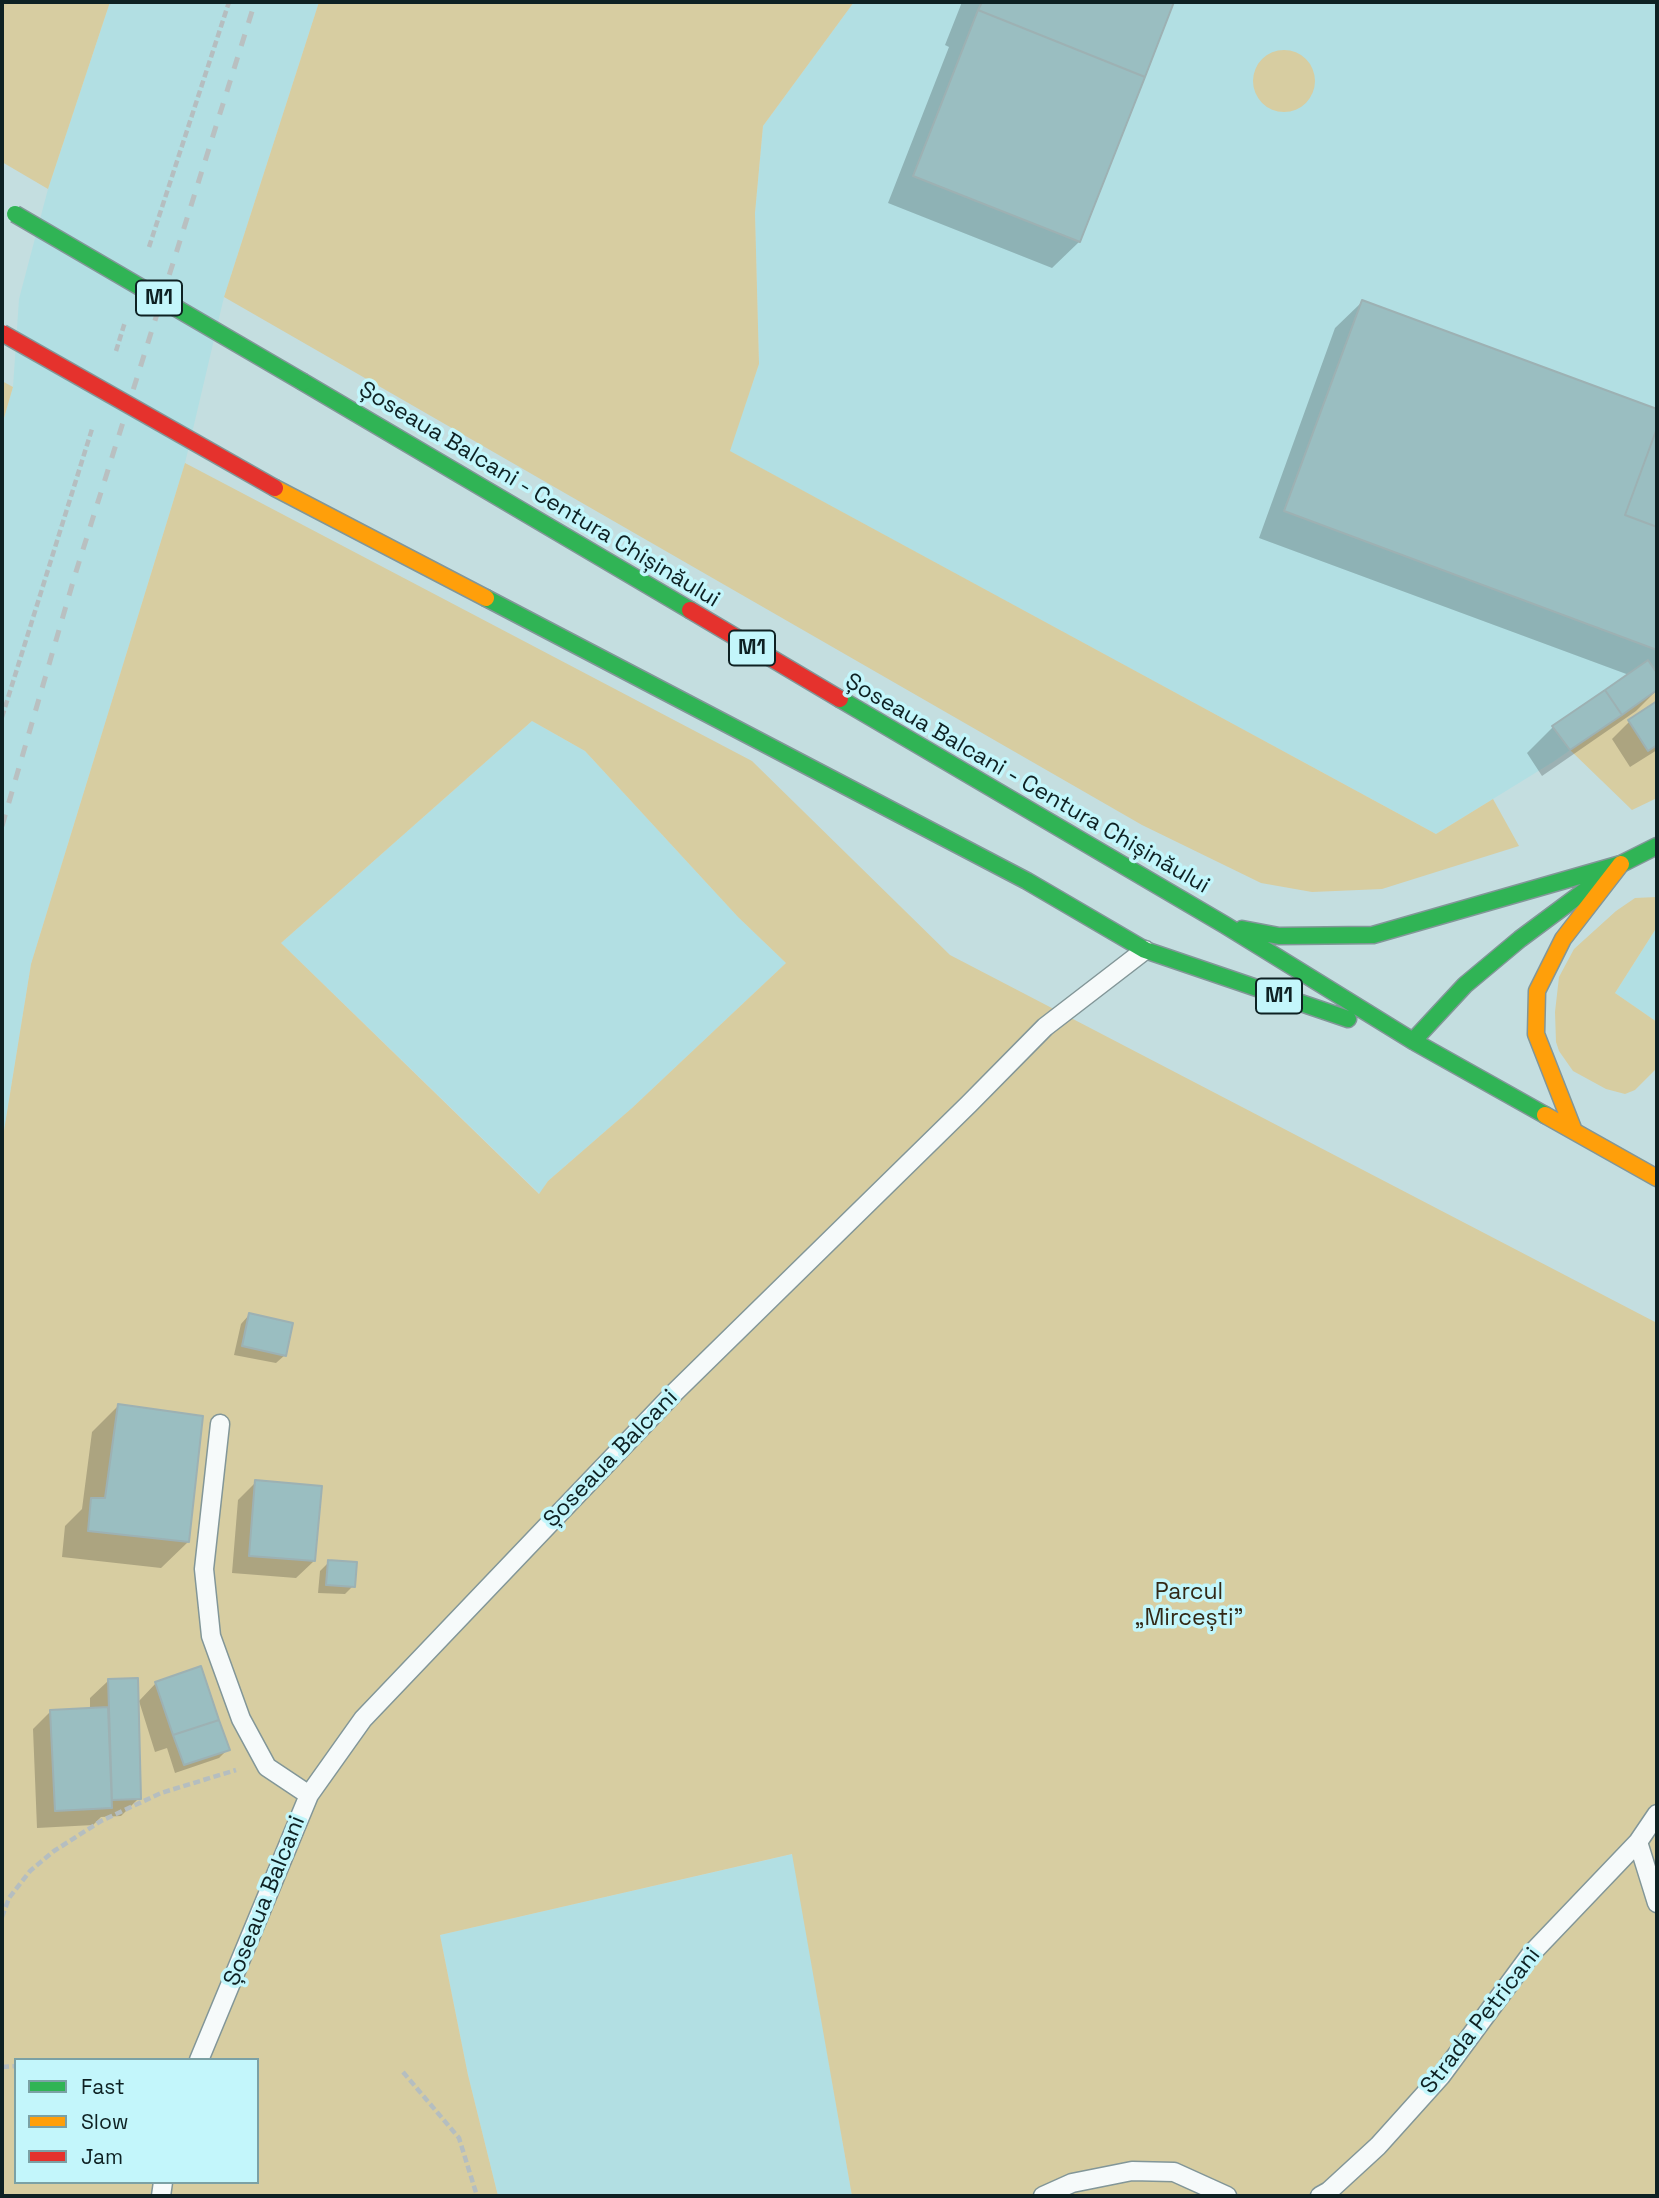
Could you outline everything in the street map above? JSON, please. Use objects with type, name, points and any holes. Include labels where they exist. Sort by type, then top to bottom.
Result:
[{"type":"main road","name":"Șoseaua Balcani - Centura Chișinăului","points":[[9,210],[1225,925],[1413,1041],[1657,1178]]},
{"type":"main road","name":"Șoseaua Balcani - Centura Chișinăului","points":[[2,333],[275,488],[1027,881],[1145,950],[1413,1041]]},
{"type":"main road","points":[[1413,1041],[1465,985],[1510,947],[1621,864],[1657,846]]},
{"type":"main road","points":[[1225,925],[1279,936],[1373,934],[1621,864]]},
{"type":"main road","points":[[1574,1131],[1536,1034],[1537,991],[1563,939],[1621,864]]},
{"type":"lane","name":"Șoseaua Balcani","points":[[200,2058],[309,1795],[363,1718],[675,1392],[970,1104],[1045,1027],[1145,950]]},
{"type":"lane","points":[[219,1424],[204,1569],[211,1636],[241,1719],[267,1767],[309,1795]]},
{"type":"lane","name":"Strada Petricani","points":[[1320,2196],[1378,2146],[1441,2076],[1531,1954],[1638,1842],[1657,1814]]},
{"type":"lane","points":[[1638,1842],[1657,1903]]},
{"type":"lane","points":[[1043,2196],[1072,2183],[1132,2171],[1174,2172],[1227,2196]]},
{"type":"path","points":[[2,1917],[9,1898],[30,1871],[54,1851],[101,1821],[161,1793],[244,1768],[267,1767]]},
{"type":"path","points":[[403,2072],[459,2138],[477,2196]]},
{"type":"shaded area","points":[[110,2],[319,2],[224,297],[185,463],[31,964],[2,1143],[2,425],[13,387],[19,299],[48,189]]},
{"type":"shaded area","points":[[854,2],[1657,2],[1657,690],[1553,762],[1436,834],[729,451],[759,364],[755,213],[763,126]]},
{"type":"shaded area","points":[[532,721],[585,751],[738,917],[786,963],[632,1108],[548,1181],[540,1194],[281,943]]},
{"type":"shaded area","points":[[1657,927],[1657,1022],[1615,993]]},
{"type":"shaded area","points":[[793,1854],[852,2196],[498,2196],[468,2075],[440,1935]]},
{"type":"green space","points":[[2,2],[110,2],[48,189],[2,162]]},
{"type":"green space","points":[[319,2],[854,2],[763,126],[755,213],[759,364],[730,451],[1436,834],[1493,799],[1519,846],[1382,889],[1312,892],[1261,883],[1142,825],[224,297]]},
{"type":"green space","points":[[1284,50],[1306,59],[1315,81],[1306,103],[1284,112],[1262,103],[1253,81],[1262,59]]},
{"type":"green space","points":[[2,381],[13,387],[2,425]]},
{"type":"green space","name":"Parcul „Mircești”","points":[[185,463],[752,761],[950,955],[1657,1323],[1657,2196],[852,2196],[792,1854],[440,1935],[468,2075],[498,2196],[2,2196],[2,1143],[31,964]],"holes":[[[532,721],[585,751],[738,917],[786,963],[632,1108],[548,1181],[539,1194],[281,943]]]},
{"type":"green space","points":[[1657,690],[1657,798],[1632,810],[1570,750]]},
{"type":"green space","points":[[1657,897],[1657,927],[1615,993],[1657,1022],[1657,1068],[1635,1090],[1625,1094],[1606,1089],[1573,1071],[1559,1051],[1555,1012],[1559,977],[1574,949],[1616,911],[1635,898]]},
{"type":"building","points":[[982,2],[1174,2],[1145,77],[978,10]]},
{"type":"building","points":[[978,10],[1145,77],[1080,242],[913,176]]},
{"type":"building","points":[[1362,300],[1657,409],[1657,428],[1625,515],[1657,527],[1657,650],[1284,511]]},
{"type":"building","points":[[1657,428],[1657,527],[1625,515]]},
{"type":"building","points":[[1648,660],[1657,673],[1657,690],[1622,715],[1605,690]]},
{"type":"building","points":[[1605,690],[1622,715],[1570,750],[1552,726]]},
{"type":"building","points":[[1657,701],[1657,745],[1648,751],[1628,720]]},
{"type":"building","points":[[249,1313],[293,1323],[286,1356],[242,1346]]},
{"type":"building","points":[[118,1404],[203,1416],[189,1542],[88,1531],[91,1498],[105,1498]]},
{"type":"building","points":[[255,1480],[322,1486],[315,1561],[249,1556]]},
{"type":"building","points":[[328,1560],[357,1562],[355,1587],[326,1585]]},
{"type":"building","points":[[201,1666],[219,1720],[173,1735],[155,1682]]},
{"type":"building","points":[[138,1678],[141,1799],[112,1800],[108,1679]]},
{"type":"building","points":[[108,1707],[112,1808],[55,1811],[50,1710]]},
{"type":"building","points":[[219,1720],[230,1750],[184,1765],[173,1735]]},
{"type":"railway","points":[[2,826],[75,575],[255,2]]},
{"type":"traffic: fast","points":[[15,214],[303,382]]},
{"type":"traffic: fast","points":[[303,382],[690,610]]},
{"type":"traffic: fast","points":[[486,598],[1027,881],[1145,950],[1348,1019]]},
{"type":"traffic: fast","points":[[840,699],[1225,925],[1413,1041],[1545,1115]]},
{"type":"traffic: fast","points":[[1413,1041],[1465,985],[1520,939],[1621,864],[1657,846]]},
{"type":"traffic: fast","points":[[1242,929],[1279,936],[1373,935],[1621,864]]},
{"type":"traffic: slow","points":[[275,488],[486,598]]},
{"type":"traffic: slow","points":[[1574,1131],[1536,1034],[1537,991],[1563,939],[1621,864]]},
{"type":"traffic: slow","points":[[1545,1115],[1657,1178]]},
{"type":"traffic: jam","points":[[2,333],[275,488]]},
{"type":"traffic: jam","points":[[690,610],[840,699]]}]
